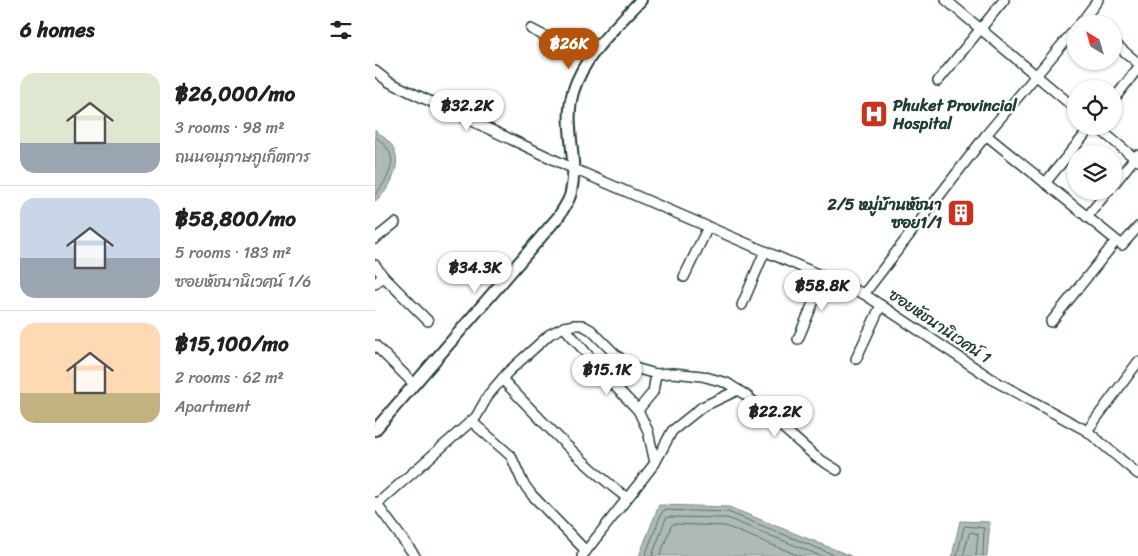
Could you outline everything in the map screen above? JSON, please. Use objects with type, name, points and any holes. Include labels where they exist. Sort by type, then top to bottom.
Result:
[{"type":"street","points":[[375,430],[379,423],[559,216],[571,194],[574,169],[569,128],[573,93],[584,65],[641,0]]},
{"type":"street","points":[[945,0],[1067,101]]},
{"type":"street","points":[[938,81],[1004,0]]},
{"type":"street","points":[[1089,15],[1098,0]]},
{"type":"street","points":[[531,29],[558,43],[592,55]]},
{"type":"street","points":[[864,294],[985,135],[1067,39]]},
{"type":"street","points":[[1123,50],[1138,63]]},
{"type":"street","points":[[1122,89],[1138,68]]},
{"type":"street","name":"ซอยหัชนานิเวศน์ 1","points":[[375,71],[389,82],[574,169],[864,294],[995,381],[1087,431],[1138,474]]},
{"type":"street","points":[[985,135],[1119,243]]},
{"type":"street","points":[[1045,183],[1085,135]]},
{"type":"street","points":[[1108,135],[1137,158],[1122,175]]},
{"type":"street","points":[[1087,217],[1101,200]]},
{"type":"street","points":[[375,240],[395,223]]},
{"type":"street","points":[[1051,322],[1119,243],[1138,226]]},
{"type":"street","points":[[684,277],[709,227]]},
{"type":"street","points":[[743,305],[765,251]]},
{"type":"street","points":[[375,265],[383,276],[428,321]]},
{"type":"street","points":[[375,284],[383,276]]},
{"type":"street","points":[[798,339],[824,277]]},
{"type":"street","points":[[856,359],[881,305]]},
{"type":"street","points":[[415,556],[376,503],[477,417],[489,394],[502,379],[550,334],[564,327],[582,325],[591,330],[616,356],[631,367],[656,374],[673,373],[702,376],[727,383],[738,390],[803,446],[837,470]]},
{"type":"street","points":[[564,327],[609,381],[638,410],[648,431],[655,463]]},
{"type":"street","points":[[375,345],[414,384]]},
{"type":"street","points":[[1087,431],[1134,375],[1138,362]]},
{"type":"street","points":[[638,410],[653,392],[656,374]]},
{"type":"street","points":[[502,379],[567,447],[627,498]]},
{"type":"street","points":[[471,422],[511,456],[523,483],[532,495],[584,553],[655,463],[672,432],[702,407],[738,390]]},
{"type":"water","points":[[375,130],[393,146],[396,163],[393,178],[385,191],[375,201]]},
{"type":"water","points":[[659,505],[729,507],[851,556],[639,556]]},
{"type":"water","points":[[960,521],[990,522],[987,556],[952,556]]},
{"type":"place","name":"Phuket Provincial Hospital","points":[[874,114]]},
{"type":"place","name":"2/5 หมู่บ้านหัชนา ซอย1/1","points":[[961,213]]}]
